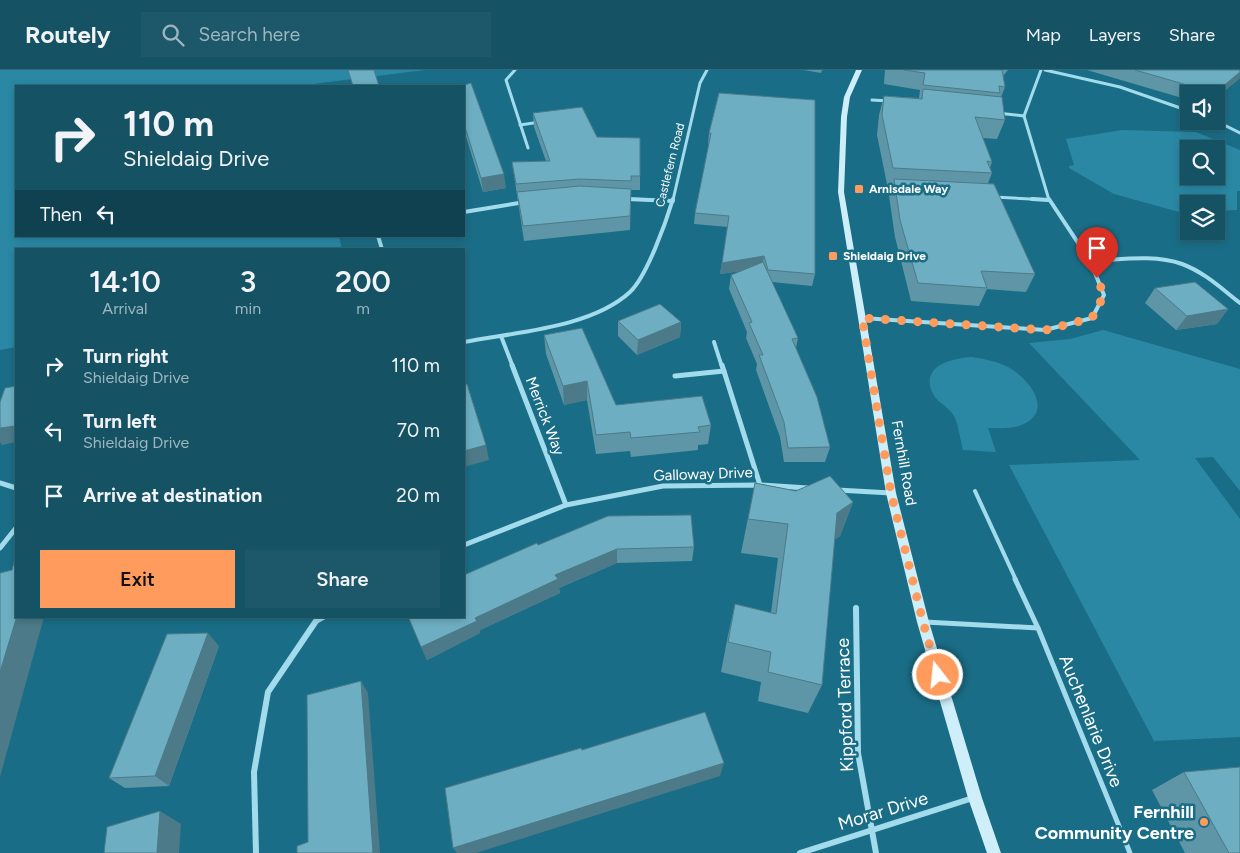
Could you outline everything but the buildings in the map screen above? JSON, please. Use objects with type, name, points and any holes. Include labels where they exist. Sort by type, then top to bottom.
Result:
[{"type":"street","points":[[515,70],[506,80],[528,148]]},
{"type":"street","name":"Castlefern Road","points":[[465,342],[571,322],[603,311],[631,291],[648,264],[673,201],[700,83],[707,70]]},
{"type":"street","name":"Fernhill Road","points":[[859,70],[847,97],[844,116],[841,192],[891,493],[923,622],[975,798],[994,853]]},
{"type":"street","points":[[862,318],[1046,330],[1092,318],[1104,295],[1090,261],[1049,200],[1024,116],[1043,70],[1120,87],[1180,108]]},
{"type":"street","points":[[872,100],[891,102]]},
{"type":"street","points":[[996,113],[1024,116]]},
{"type":"street","points":[[520,124],[546,121]]},
{"type":"street","points":[[1225,126],[1240,133]]},
{"type":"street","points":[[883,192],[903,193]]},
{"type":"street","points":[[990,197],[1049,200]]},
{"type":"street","points":[[618,199],[673,201]]},
{"type":"street","points":[[465,212],[527,201]]},
{"type":"street","points":[[1090,261],[1152,260],[1176,262],[1203,275],[1240,303]]},
{"type":"street","name":"Merrick Way","points":[[501,336],[566,505]]},
{"type":"street","points":[[714,342],[760,485]]},
{"type":"street","points":[[675,376],[724,371]]},
{"type":"street","points":[[0,483],[15,488]]},
{"type":"street","name":"Galloway Drive","points":[[465,545],[566,505],[663,486],[760,485],[816,489]]},
{"type":"street","points":[[826,489],[891,493]]},
{"type":"street","points":[[0,548],[15,529]]},
{"type":"street","name":"Kippford Terrace","points":[[856,608],[858,754],[876,853]]},
{"type":"street","points":[[256,853],[254,772],[268,692],[316,621],[321,618]]},
{"type":"street","name":"Morar Drive","points":[[800,853],[975,798]]},
{"type":"lane","name":"Auchenlarie Drive","points":[[975,491],[1038,628],[1130,853]]},
{"type":"lane","points":[[923,622],[1038,628]]},
{"type":"shaded area","points":[[0,70],[425,70],[305,85],[15,85],[15,237],[339,237],[342,248],[15,248],[15,347],[0,350]]},
{"type":"shaded area","points":[[1122,130],[1196,132],[1216,140],[1180,140],[1180,185],[1225,185],[1225,144],[1240,150],[1240,191],[1237,191],[1237,210],[1225,211],[1225,195],[1180,195],[1179,212],[1114,194],[1069,168],[1069,166],[1074,165],[1066,139]]},
{"type":"shaded area","points":[[1103,330],[1240,369],[1240,491],[1213,457],[1195,458],[1240,519],[1240,737],[1154,741],[1009,465],[1140,460],[1029,343],[1070,339]]},
{"type":"shaded area","points":[[972,357],[998,363],[1015,371],[1030,386],[1038,404],[1036,413],[1030,420],[1019,426],[988,428],[996,452],[963,450],[954,416],[935,397],[930,384],[930,377],[940,365],[956,359]]},
{"type":"place","name":"Arnisdale Way","points":[[859,189]]},
{"type":"place","name":"Shieldaig Drive","points":[[833,256]]},
{"type":"place","name":"Fernhill Community Centre","points":[[1204,822]]},
{"type":"route","points":[[938,675],[891,493],[862,318],[1046,330],[1092,318],[1104,295],[1097,278]]}]
